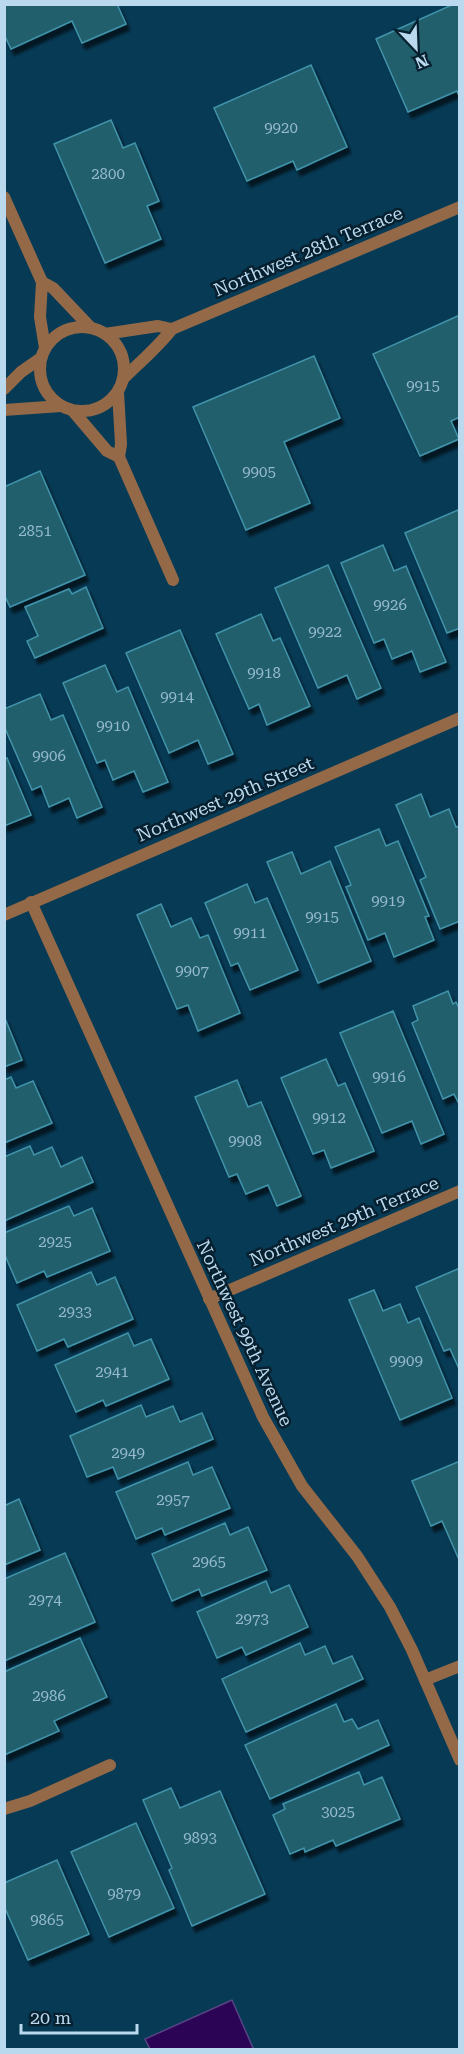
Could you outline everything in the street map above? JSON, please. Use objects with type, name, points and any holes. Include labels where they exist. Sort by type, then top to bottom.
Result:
[{"type":"street","points":[[4,197],[42,282],[40,317],[43,353],[39,369],[45,391],[52,399],[67,408],[107,451],[119,457]]},
{"type":"street","name":"Northwest 28th Terrace","points":[[123,379],[172,329],[459,207]]},
{"type":"street","points":[[42,282],[53,288],[91,328]]},
{"type":"street","name":"Northwest 28th Terrace","points":[[105,334],[158,326],[172,329]]},
{"type":"street","points":[[4,389],[43,353],[57,335],[73,328],[91,328],[105,334],[119,349],[124,368],[118,392],[121,444],[119,457],[173,580]]},
{"type":"street","points":[[4,410],[67,408],[94,410],[103,406],[118,392]]},
{"type":"street","name":"Northwest 29th Street","points":[[4,915],[459,718]]},
{"type":"street","name":"Northwest 99th Avenue","points":[[31,902],[274,1440],[302,1486],[372,1577],[402,1629],[459,1761]]},
{"type":"street","name":"Northwest 29th Terrace","points":[[209,1299],[459,1191]]},
{"type":"street","points":[[425,1680],[459,1666]]},
{"type":"street","points":[[4,1809],[30,1801],[110,1765]]},
{"type":"shaded area","points":[[232,2000],[253,2048],[249,2050],[150,2049],[145,2039]]},
{"type":"building","points":[[4,4],[117,4],[126,24],[82,43],[72,21],[11,49],[4,34]]},
{"type":"building","points":[[454,4],[460,4],[460,98],[457,91],[408,112],[376,39]]},
{"type":"building","points":[[311,65],[347,147],[297,170],[293,161],[247,181],[214,108]]},
{"type":"building","points":[[111,120],[123,148],[135,143],[159,201],[147,206],[161,239],[105,263],[54,144]]},
{"type":"building","points":[[460,315],[460,417],[451,421],[459,439],[420,456],[373,354]]},
{"type":"building","points":[[314,356],[340,418],[284,442],[310,503],[246,530],[193,407]]},
{"type":"building","points":[[40,471],[85,575],[10,607],[4,594],[4,487]]},
{"type":"building","points":[[458,510],[460,515],[460,628],[447,633],[405,533]]},
{"type":"building","points":[[383,545],[394,571],[406,566],[446,662],[420,672],[412,651],[392,659],[384,639],[374,643],[341,563]]},
{"type":"building","points":[[328,565],[381,688],[357,699],[347,675],[318,688],[275,588]]},
{"type":"building","points":[[86,587],[103,628],[35,658],[27,641],[38,636],[25,607],[69,589],[72,594]]},
{"type":"building","points":[[261,614],[273,641],[280,638],[310,706],[267,725],[259,704],[249,709],[216,634]]},
{"type":"building","points":[[180,630],[233,754],[208,764],[198,740],[169,753],[126,653]]},
{"type":"building","points":[[105,665],[117,692],[128,687],[168,782],[143,792],[134,771],[113,780],[105,760],[97,763],[63,683]]},
{"type":"building","points":[[40,694],[51,720],[63,715],[102,807],[77,818],[69,798],[49,807],[41,786],[32,790],[4,726],[4,709]]},
{"type":"building","points":[[7,758],[31,815],[4,826],[4,759]]},
{"type":"building","points":[[421,794],[430,817],[449,809],[456,827],[460,826],[460,921],[440,929],[420,880],[426,877],[396,805]]},
{"type":"building","points":[[379,829],[386,846],[398,841],[429,916],[425,917],[434,940],[394,957],[385,933],[368,940],[346,887],[351,885],[335,847]]},
{"type":"building","points":[[292,852],[301,874],[330,861],[371,961],[318,983],[267,862]]},
{"type":"building","points":[[247,884],[255,903],[267,898],[298,970],[250,990],[238,963],[231,966],[205,903]]},
{"type":"building","points":[[161,904],[171,927],[191,918],[200,938],[208,935],[240,1013],[198,1031],[188,1005],[177,1009],[137,915]]},
{"type":"building","points":[[448,991],[453,1004],[456,1002],[460,1010],[460,1106],[454,1094],[443,1099],[412,1023],[418,1020],[413,1006]]},
{"type":"building","points":[[393,1011],[444,1134],[421,1144],[412,1121],[382,1133],[340,1033]]},
{"type":"building","points":[[4,1016],[22,1060],[4,1067]]},
{"type":"building","points":[[326,1059],[338,1086],[345,1083],[374,1151],[331,1168],[324,1150],[313,1154],[281,1078]]},
{"type":"building","points":[[11,1077],[16,1088],[33,1081],[52,1123],[4,1143],[4,1080]]},
{"type":"building","points":[[237,1080],[248,1107],[261,1102],[301,1196],[277,1206],[268,1185],[246,1194],[237,1174],[229,1177],[195,1097]]},
{"type":"building","points":[[30,1146],[34,1155],[52,1147],[61,1167],[82,1157],[93,1182],[4,1221],[4,1157]]},
{"type":"building","points":[[69,1206],[74,1216],[92,1208],[110,1251],[47,1277],[44,1271],[17,1283],[4,1253],[4,1233]]},
{"type":"building","points":[[460,1268],[460,1371],[450,1349],[444,1351],[416,1287]]},
{"type":"building","points":[[91,1272],[97,1285],[115,1277],[133,1319],[68,1347],[64,1339],[37,1351],[17,1305]]},
{"type":"building","points":[[374,1290],[383,1311],[400,1304],[408,1323],[419,1318],[452,1398],[400,1420],[349,1300]]},
{"type":"building","points":[[128,1333],[134,1346],[151,1339],[169,1379],[106,1406],[103,1400],[76,1412],[55,1365]]},
{"type":"building","points":[[141,1405],[146,1417],[173,1406],[180,1422],[202,1413],[213,1439],[118,1479],[113,1467],[87,1477],[70,1436]]},
{"type":"building","points":[[460,1461],[460,1562],[442,1521],[431,1526],[412,1481]]},
{"type":"building","points":[[188,1462],[193,1475],[212,1467],[230,1508],[165,1535],[162,1528],[136,1539],[116,1492]]},
{"type":"building","points":[[19,1499],[40,1550],[4,1565],[4,1501],[6,1505]]},
{"type":"building","points":[[225,1523],[230,1535],[248,1527],[267,1570],[202,1596],[199,1589],[172,1601],[152,1554]]},
{"type":"building","points":[[65,1553],[95,1622],[4,1661],[4,1579]]},
{"type":"building","points":[[266,1581],[271,1593],[289,1585],[308,1627],[246,1655],[242,1647],[217,1658],[197,1612]]},
{"type":"building","points":[[80,1638],[107,1697],[54,1721],[59,1731],[4,1755],[4,1672]]},
{"type":"building","points":[[300,1643],[305,1655],[325,1646],[333,1664],[352,1656],[363,1679],[246,1732],[222,1679]]},
{"type":"building","points":[[336,1704],[344,1722],[352,1719],[358,1729],[378,1720],[389,1745],[270,1799],[245,1745]]},
{"type":"building","points":[[359,1772],[364,1785],[382,1777],[400,1819],[336,1846],[333,1840],[305,1852],[304,1848],[290,1854],[273,1815],[285,1809],[283,1804]]},
{"type":"building","points":[[171,1788],[180,1808],[220,1791],[265,1894],[192,1926],[169,1870],[172,1868],[143,1800]]},
{"type":"building","points":[[136,1823],[174,1908],[109,1937],[71,1852]]},
{"type":"building","points":[[57,1860],[89,1934],[28,1960],[4,1906],[4,1883]]}]
